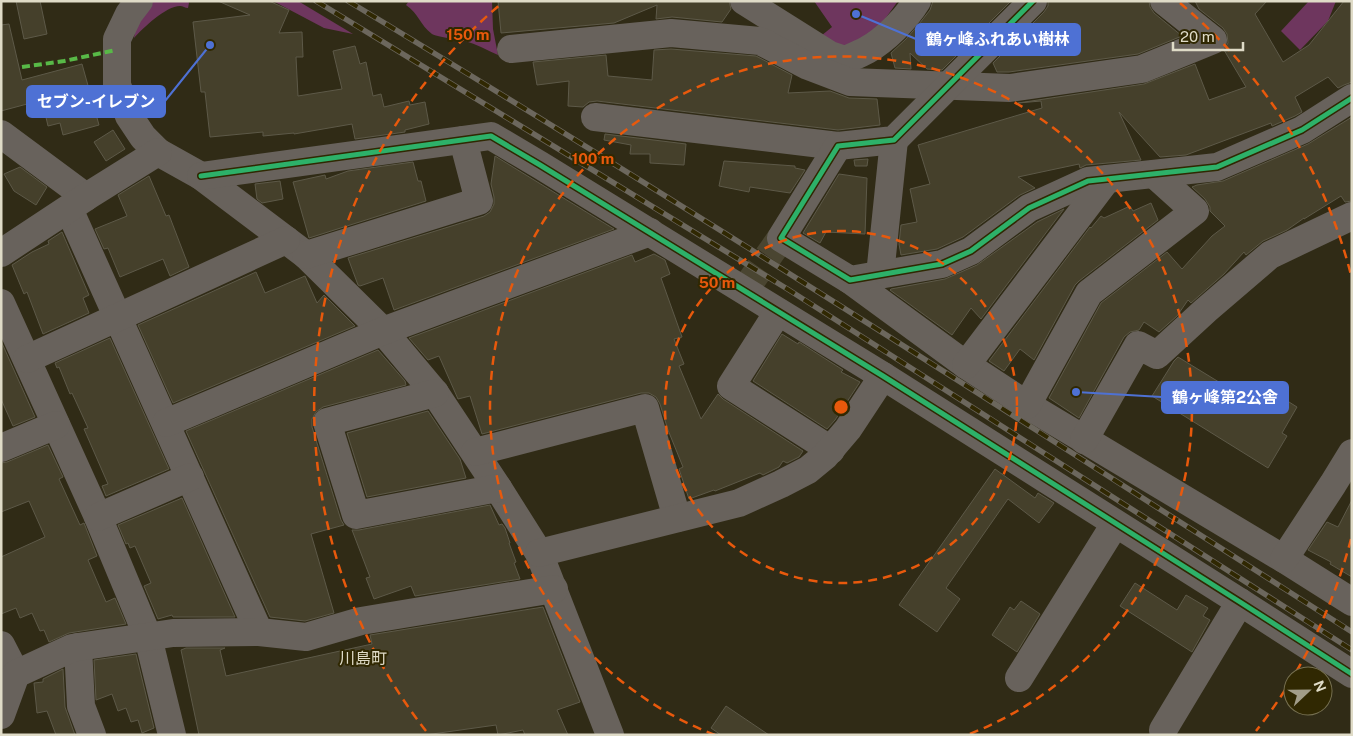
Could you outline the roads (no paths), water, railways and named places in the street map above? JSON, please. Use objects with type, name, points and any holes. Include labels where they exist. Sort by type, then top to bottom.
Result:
[{"type":"street","points":[[138,1],[129,14],[117,39],[117,85],[128,116],[143,137],[158,152],[201,176],[296,248],[383,331],[435,393],[475,452],[538,553],[554,589],[610,735]]},
{"type":"street","points":[[744,1],[850,82],[1010,88],[1142,69],[1214,40],[1164,1]]},
{"type":"street","points":[[511,48],[671,33],[760,41],[808,66],[827,64],[845,60],[868,50],[890,33],[911,11],[917,1]]},
{"type":"street","points":[[595,116],[838,146],[894,140],[1033,1]]},
{"type":"street","points":[[850,280],[942,264],[971,251],[1029,208],[1088,181],[1217,167],[1302,130],[1352,98]]},
{"type":"street","points":[[1,134],[77,203],[118,317],[259,632]]},
{"type":"street","points":[[201,176],[491,136],[882,376],[1352,674]]},
{"type":"street","points":[[27,360],[118,317],[296,248],[480,201],[463,140]]},
{"type":"street","points":[[880,275],[894,140]]},
{"type":"street","points":[[838,146],[781,238],[850,280],[966,365],[1027,405],[1284,559],[1352,602]]},
{"type":"street","points":[[1,253],[158,152]]},
{"type":"street","points":[[1027,405],[1089,293],[1195,210],[1154,174]]},
{"type":"street","points":[[966,365],[1107,179]]},
{"type":"street","points":[[1084,440],[1138,345],[1157,355],[1270,255],[1352,216]]},
{"type":"street","points":[[166,423],[383,331],[650,232]]},
{"type":"street","points":[[1,303],[98,517],[148,637],[172,735]]},
{"type":"street","points":[[778,312],[730,386],[831,450]]},
{"type":"street","points":[[538,553],[739,503],[782,484],[808,470],[831,450],[848,429],[882,376]]},
{"type":"street","points":[[435,393],[327,422],[356,515],[498,488]]},
{"type":"street","points":[[475,452],[645,408],[677,518]]},
{"type":"street","points":[[1,448],[56,425]]},
{"type":"street","points":[[1284,559],[1349,465]]},
{"type":"street","points":[[98,517],[190,477]]},
{"type":"street","points":[[1019,678],[1115,524]]},
{"type":"street","points":[[1,715],[16,674],[72,648],[173,633],[259,632],[306,637],[361,621],[554,589]]},
{"type":"street","points":[[1163,730],[1240,602]]},
{"type":"street","points":[[1,645],[16,674]]},
{"type":"street","points":[[78,647],[81,706],[92,735]]},
{"type":"tunnel","points":[[744,291],[781,238]]},
{"type":"railway","points":[[316,1],[789,290],[1352,650]]},
{"type":"railway","points":[[348,1],[726,234],[1352,632]]},
{"type":"place","name":"鶴ヶ峰ふれあい樹林","points":[[856,14]]},
{"type":"place","name":"セブン-イレブン","points":[[210,45]]},
{"type":"place","name":"鶴ヶ峰第2公舎","points":[[1076,392]]},
{"type":"district","name":"川島町","points":[[363,658]]}]
